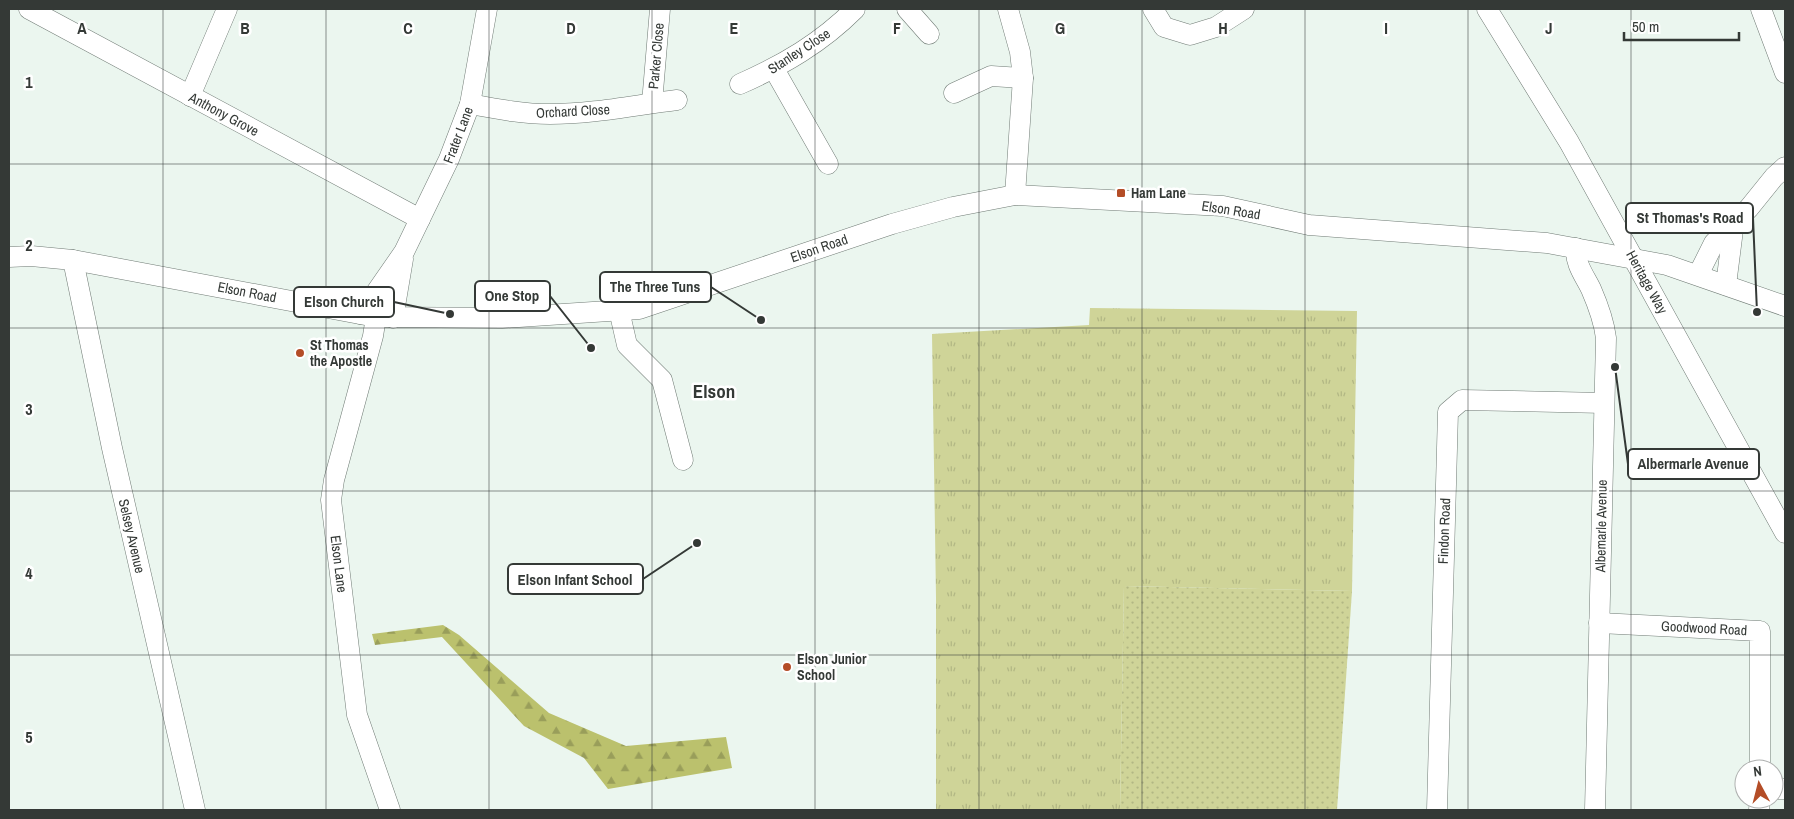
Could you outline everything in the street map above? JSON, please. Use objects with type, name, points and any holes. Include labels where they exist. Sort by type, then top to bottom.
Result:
[{"type":"street","name":"Anthony Grove","points":[[29,9],[420,219]]},
{"type":"street","points":[[190,96],[227,9]]},
{"type":"street","name":"Frater Lane","points":[[376,317],[404,252],[449,159],[470,104],[487,9]]},
{"type":"street","name":"Parker Close","points":[[652,103],[660,9]]},
{"type":"street","name":"Stanley Close","points":[[740,84],[774,69],[823,39],[853,9]]},
{"type":"street","points":[[907,9],[929,34]]},
{"type":"street","points":[[1008,9],[1020,52],[1023,78],[1015,195]]},
{"type":"street","points":[[1153,9],[1164,27],[1190,35],[1216,27],[1244,9]]},
{"type":"street","name":"Heritage Way","points":[[1487,9],[1569,142],[1785,533]]},
{"type":"street","points":[[1762,9],[1785,73]]},
{"type":"street","points":[[774,69],[828,164]]},
{"type":"street","points":[[954,92],[991,76],[1023,78]]},
{"type":"street","name":"Orchard Close","points":[[470,104],[512,112],[550,114],[603,111],[677,100]]},
{"type":"street","points":[[1698,275],[1714,243],[1749,208],[1774,177],[1785,167]]},
{"type":"street","name":"Elson Road","points":[[9,257],[30,256],[73,260],[376,317],[502,318],[639,309],[892,224],[953,207],[1015,195],[1222,206],[1309,225],[1521,241],[1576,248],[1667,265],[1785,306]]},
{"type":"street","points":[[1726,284],[1734,222]]},
{"type":"street","name":"Albemarle Avenue","points":[[1576,248],[1575,259],[1591,290],[1604,323],[1606,338],[1595,810]]},
{"type":"street","name":"Frater Lane","points":[[376,317],[404,252]]},
{"type":"street","name":"Selsey Avenue","points":[[73,260],[110,439],[195,810]]},
{"type":"street","points":[[619,310],[628,346],[662,380],[683,460]]},
{"type":"street","name":"Elson Lane","points":[[376,317],[373,336],[334,480],[331,500],[357,715],[390,810]]},
{"type":"street","name":"Findon Road","points":[[1437,810],[1448,412],[1462,400],[1604,403]]},
{"type":"street","name":"Goodwood Road","points":[[1599,623],[1760,631],[1760,759]]},
{"type":"green space","points":[[1090,308],[1357,311],[1352,591],[1124,586],[1120,810],[936,810],[936,597],[932,334],[1089,325]]},
{"type":"green space","points":[[1124,586],[1352,591],[1337,810],[1120,810]]},
{"type":"green space","points":[[443,625],[459,635],[549,713],[626,746],[726,737],[732,768],[608,789],[584,758],[524,726],[442,637],[375,645],[372,634]]},
{"type":"place","name":"Ham Lane","points":[[1121,193]]},
{"type":"place","name":"St Thomas's Road","points":[[1757,312]]},
{"type":"place","name":"Elson Church","points":[[450,314]]},
{"type":"place","name":"The Three Tuns","points":[[761,320]]},
{"type":"place","name":"One Stop","points":[[591,348]]},
{"type":"place","name":"St Thomas the Apostle","points":[[300,353]]},
{"type":"place","name":"Albermarle Avenue","points":[[1615,367]]},
{"type":"place","name":"Elson Infant School","points":[[697,543]]},
{"type":"place","name":"Elson Junior School","points":[[787,667]]},
{"type":"district","name":"Elson","points":[[714,391]]}]
